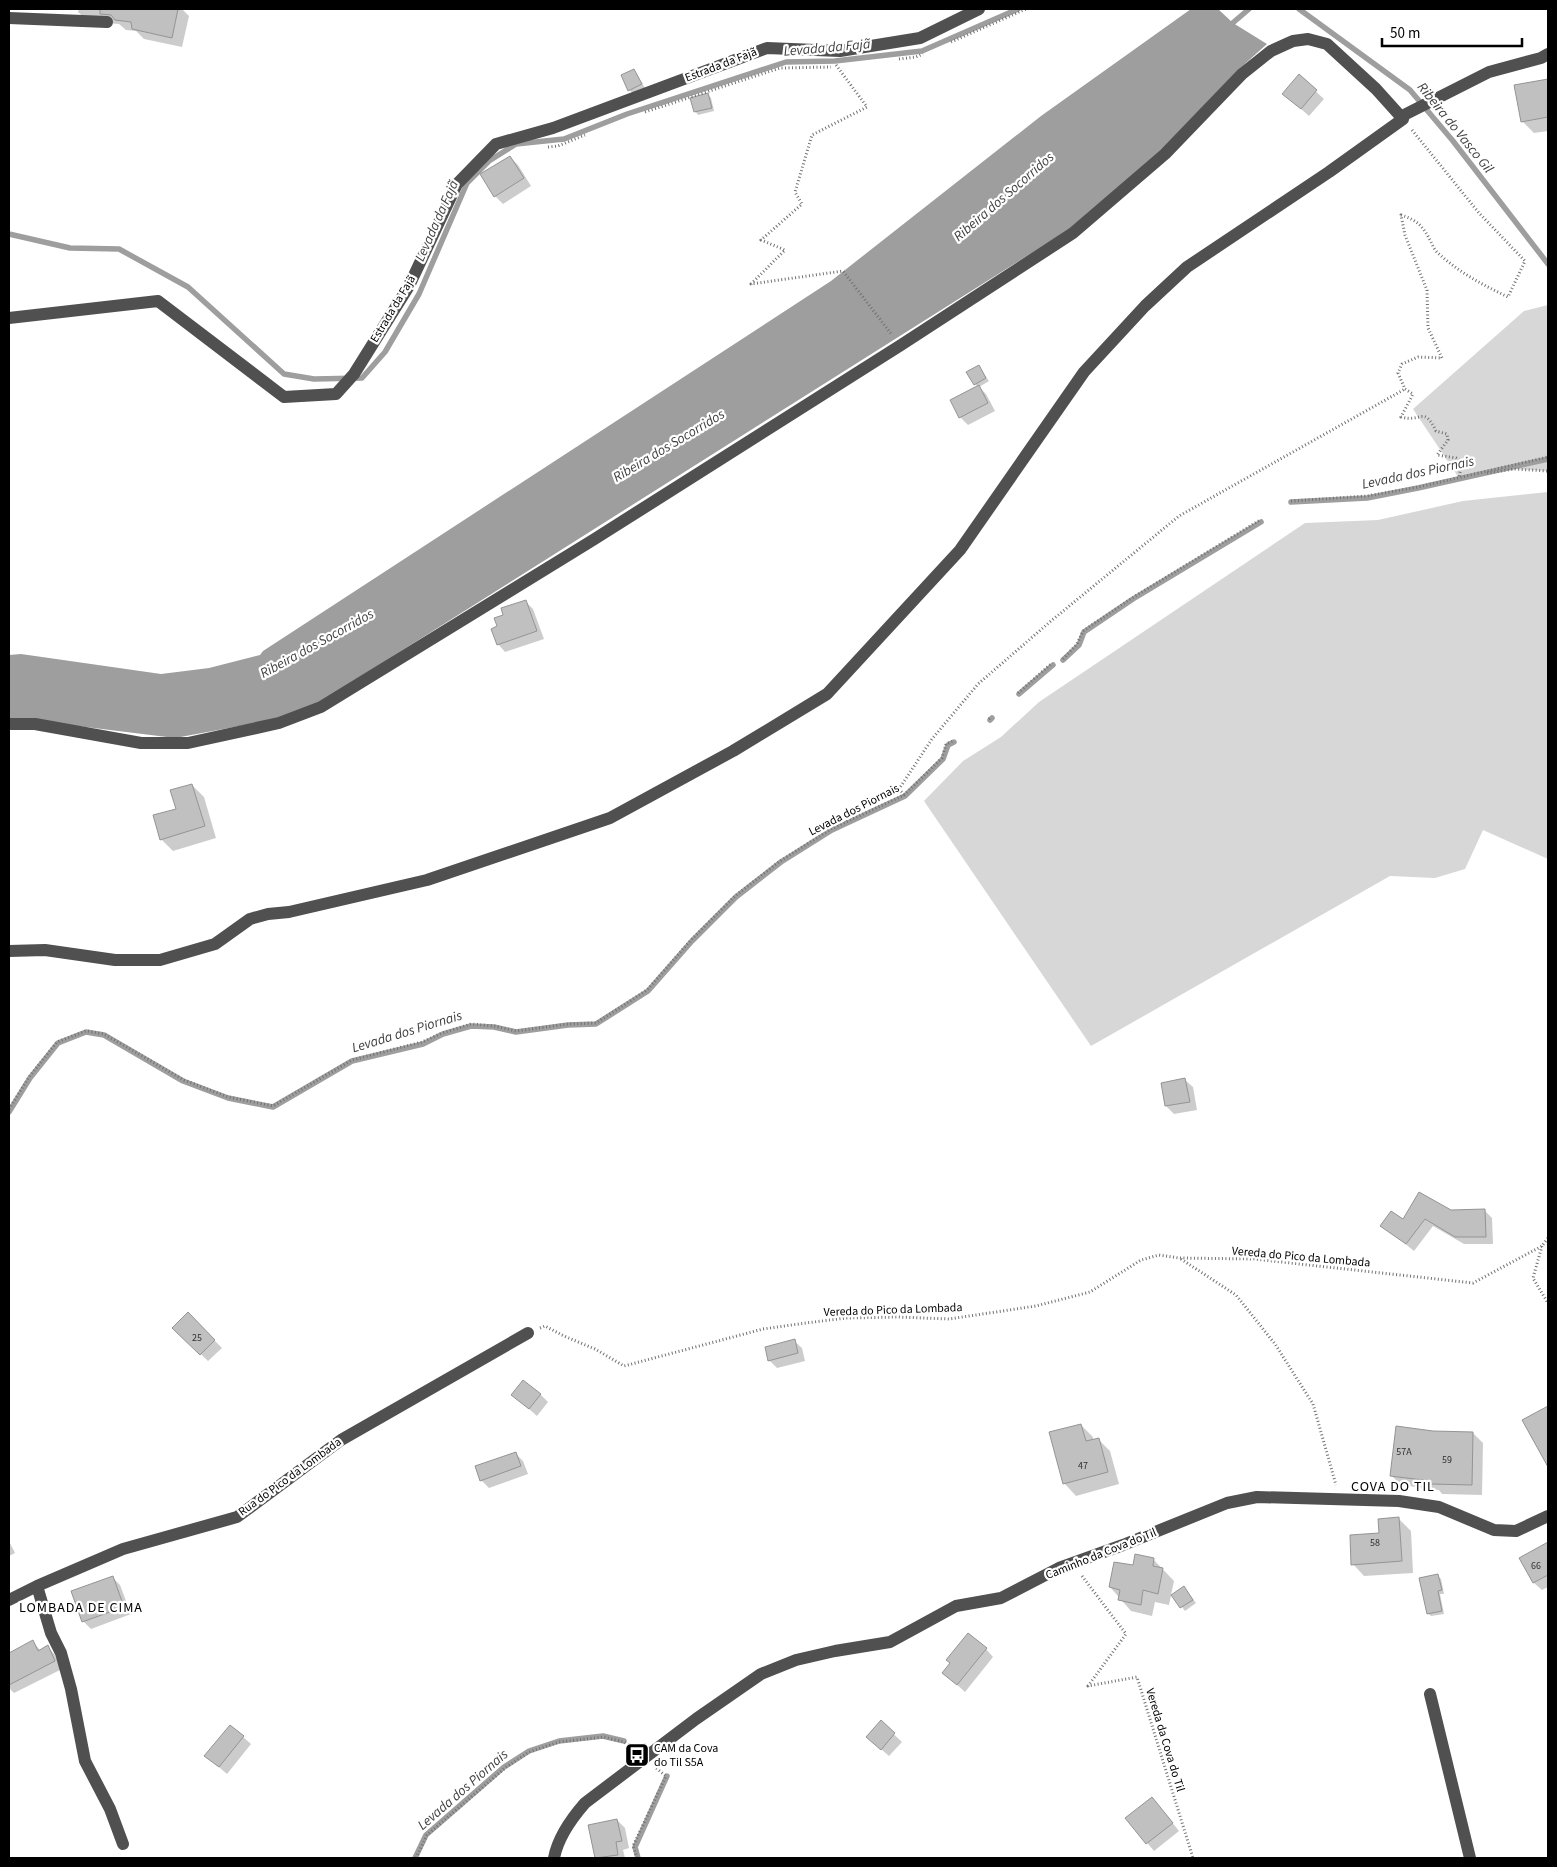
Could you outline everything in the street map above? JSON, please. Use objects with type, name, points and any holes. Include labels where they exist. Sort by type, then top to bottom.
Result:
[{"type":"street","name":"Estrada da Fajã","points":[[9,318],[158,301],[284,397],[336,394],[354,374],[409,286],[457,184],[496,144],[553,128],[767,48],[840,51],[920,38],[979,9]]},
{"type":"street","points":[[9,18],[107,22]]},
{"type":"street","points":[[9,724],[35,724],[141,743],[188,743],[279,723],[321,707],[593,540],[901,345],[1073,233],[1165,154],[1242,74],[1271,51],[1292,41],[1308,39],[1327,44],[1376,88],[1403,117]]},
{"type":"street","points":[[9,951],[45,950],[115,960],[160,960],[215,944],[250,919],[268,914],[289,912],[427,880],[610,818],[733,751],[826,694],[960,550],[1084,372],[1145,306],[1187,267],[1329,172],[1403,117],[1489,72],[1541,58],[1548,54]]},
{"type":"street","name":"Rua do Pico da Lombada","points":[[9,1600],[123,1549],[236,1517],[341,1440],[528,1333]]},
{"type":"street","name":"Caminho da Cova do Til","points":[[554,1858],[555,1851],[570,1820],[585,1803],[696,1718],[761,1674],[796,1660],[835,1651],[890,1642],[956,1606],[1000,1598],[1059,1568],[1124,1545],[1227,1503],[1257,1497],[1399,1501],[1439,1507],[1494,1530],[1516,1531],[1548,1516]]},
{"type":"street","points":[[37,1586],[51,1632],[61,1653],[71,1689],[85,1761],[110,1809],[124,1844]]},
{"type":"street","points":[[1430,1694],[1470,1858]]},
{"type":"path","points":[[950,43],[1026,9]]},
{"type":"path","points":[[840,51],[835,61],[836,66],[867,107],[812,135],[795,192],[802,204],[761,240],[785,250],[751,284],[842,272],[901,345]]},
{"type":"path","points":[[898,59],[916,57],[924,53]]},
{"type":"path","points":[[639,114],[780,68],[828,68],[845,64]]},
{"type":"path","points":[[1403,117],[1478,213],[1525,261],[1508,297],[1480,284],[1451,264],[1437,252],[1427,235],[1414,219],[1401,215],[1406,235],[1427,290],[1428,328],[1442,358],[1418,357],[1402,364],[1398,373],[1405,389],[1413,394],[1401,417],[1409,419],[1425,416],[1430,418],[1436,431],[1447,434],[1448,440],[1437,455],[1456,458],[1462,462],[1459,478]]},
{"type":"path","points":[[538,148],[558,146],[593,131]]},
{"type":"path","points":[[904,795],[899,790],[932,739],[978,684],[1179,516],[1405,389]]},
{"type":"path","points":[[1291,501],[1367,496],[1418,487],[1548,457]]},
{"type":"path","points":[[1459,478],[1514,469],[1548,471]]},
{"type":"path","points":[[1062,659],[1077,644],[1083,631],[1260,520]]},
{"type":"path","points":[[1018,693],[1052,663]]},
{"type":"path","name":"Levada dos Piornais","points":[[9,1109],[29,1077],[57,1042],[86,1030],[104,1034],[184,1080],[228,1097],[273,1106],[352,1060],[422,1042],[442,1033],[471,1024],[494,1026],[516,1031],[568,1024],[596,1023],[647,990],[691,940],[735,896],[780,861],[831,829],[904,795],[942,758],[946,744],[953,741]]},
{"type":"path","name":"Vereda do Pico da Lombada","points":[[528,1333],[545,1326],[595,1349],[624,1366],[763,1329],[789,1325],[846,1318],[898,1317],[949,1319],[1036,1306],[1090,1292],[1141,1260],[1159,1255],[1179,1258],[1254,1259],[1473,1283],[1542,1246],[1548,1238]]},
{"type":"path","points":[[1542,1246],[1533,1278],[1548,1302]]},
{"type":"path","points":[[1179,1258],[1236,1295],[1275,1344],[1313,1404],[1339,1498]]},
{"type":"path","name":"Vereda da Cova do Til","points":[[1072,1563],[1126,1634],[1088,1686],[1137,1677],[1193,1858]]},
{"type":"path","points":[[416,1858],[427,1835],[505,1768],[529,1752],[559,1742],[603,1737],[624,1742],[666,1776],[633,1846],[637,1858]]},
{"type":"shaded area","points":[[1548,305],[1548,471],[1514,469],[1459,478],[1413,409],[1524,311]]},
{"type":"shaded area","points":[[1548,492],[1548,859],[1483,830],[1465,869],[1435,878],[1390,876],[1091,1046],[924,801],[963,761],[1001,737],[1039,702],[1305,523],[1378,520],[1463,501]]},
{"type":"water","points":[[1191,9],[1218,9],[1233,23],[1267,44],[1238,70],[1161,151],[1071,228],[317,704],[278,719],[175,738],[37,721],[9,721],[9,655],[21,654],[161,674],[209,668],[260,655],[263,651],[831,281],[1041,116]]},
{"type":"building","points":[[100,9],[178,9],[172,38],[132,29],[131,22],[115,20],[111,15],[100,14]]},
{"type":"building","points":[[634,69],[642,84],[628,91],[621,75]]},
{"type":"building","points":[[1299,74],[1317,90],[1301,109],[1282,94]]},
{"type":"building","points":[[1548,79],[1548,117],[1521,122],[1514,85]]},
{"type":"building","points":[[708,93],[712,108],[694,112],[690,98]]},
{"type":"building","points":[[510,156],[524,178],[494,197],[480,174]]},
{"type":"building","points":[[979,365],[986,378],[974,385],[966,372]]},
{"type":"building","points":[[979,385],[988,403],[959,418],[950,400]]},
{"type":"building","points":[[526,600],[537,631],[497,645],[491,629],[497,626],[494,618],[503,615],[501,608]]},
{"type":"building","points":[[192,784],[205,826],[160,840],[153,815],[176,809],[170,790]]},
{"type":"building","points":[[1185,1078],[1190,1102],[1165,1106],[1161,1083]]},
{"type":"building","points":[[1419,1192],[1451,1210],[1485,1209],[1486,1237],[1455,1237],[1425,1219],[1406,1244],[1380,1226],[1391,1211],[1403,1219]]},
{"type":"building","points":[[188,1312],[215,1340],[200,1355],[172,1328]]},
{"type":"building","points":[[795,1339],[798,1353],[768,1361],[765,1347]]},
{"type":"building","points":[[523,1380],[541,1394],[529,1409],[511,1395]]},
{"type":"building","points":[[1548,1406],[1548,1467],[1522,1420]]},
{"type":"building","points":[[1081,1424],[1086,1441],[1099,1438],[1108,1472],[1063,1484],[1049,1432]]},
{"type":"building","points":[[1396,1426],[1433,1431],[1473,1432],[1472,1485],[1431,1484],[1431,1481],[1390,1476]]},
{"type":"building","points":[[516,1452],[521,1466],[480,1481],[475,1466]]},
{"type":"building","points":[[1399,1517],[1402,1561],[1351,1565],[1350,1535],[1379,1533],[1378,1519]]},
{"type":"building","points":[[1548,1542],[1548,1575],[1533,1583],[1519,1558]]},
{"type":"building","points":[[1135,1554],[1154,1558],[1153,1566],[1163,1568],[1158,1594],[1143,1590],[1141,1605],[1118,1600],[1120,1590],[1109,1587],[1114,1562],[1133,1565]]},
{"type":"building","points":[[1438,1574],[1442,1590],[1438,1591],[1442,1611],[1427,1614],[1419,1578]]},
{"type":"building","points":[[113,1576],[124,1607],[82,1622],[71,1591]]},
{"type":"building","points":[[1184,1586],[1193,1600],[1180,1608],[1171,1595]]},
{"type":"building","points":[[968,1633],[987,1648],[957,1685],[942,1673],[950,1663],[946,1660]]},
{"type":"building","points":[[33,1640],[38,1651],[48,1645],[55,1661],[9,1685],[9,1653]]},
{"type":"building","points":[[881,1720],[895,1733],[881,1750],[866,1737]]},
{"type":"building","points":[[230,1725],[244,1736],[219,1767],[204,1756]]},
{"type":"building","points":[[1152,1797],[1173,1823],[1146,1844],[1125,1818]]},
{"type":"building","points":[[617,1819],[622,1841],[616,1842],[618,1855],[595,1858],[588,1825]]},
{"type":"waterway","name":"Levada da Fajã","points":[[9,234],[70,248],[119,249],[188,287],[284,374],[314,379],[362,378],[385,352],[419,294],[467,183],[489,161],[516,144],[564,139],[627,114],[786,62],[835,61],[922,51],[1018,9]]},
{"type":"waterway","name":"Ribeira dos Socorridos","points":[[1228,27],[1249,9]]},
{"type":"waterway","name":"Ribeira do Vasco Gil","points":[[1299,9],[1410,90],[1453,141],[1548,264]]},
{"type":"waterway","name":"Levada dos Piornais","points":[[1291,502],[1367,498],[1548,459]]},
{"type":"waterway","name":"Levada dos Piornais","points":[[1063,660],[1079,645],[1084,632],[1133,599],[1261,522]]},
{"type":"waterway","name":"Levada dos Piornais","points":[[1019,694],[1053,665]]},
{"type":"waterway","name":"Levada dos Piornais","points":[[9,1112],[30,1078],[58,1043],[86,1032],[104,1035],[183,1081],[228,1098],[273,1107],[352,1061],[423,1044],[443,1034],[471,1026],[494,1027],[516,1032],[568,1025],[596,1024],[648,991],[692,941],[736,897],[781,862],[832,830],[905,796],[943,759],[948,745],[954,742]]},
{"type":"waterway","name":"Levada dos Piornais","points":[[415,1858],[426,1835],[504,1767],[529,1751],[559,1741],[603,1736],[624,1741]]},
{"type":"waterway","name":"Levada dos Piornais","points":[[638,1858],[635,1847],[667,1776]]},
{"type":"place","name":"CAM da Cova do Til S5A","points":[[637,1755]]},
{"type":"district","name":"COVA DO TIL","points":[[1393,1487]]},
{"type":"district","name":"LOMBADA DE CIMA","points":[[81,1608]]}]
